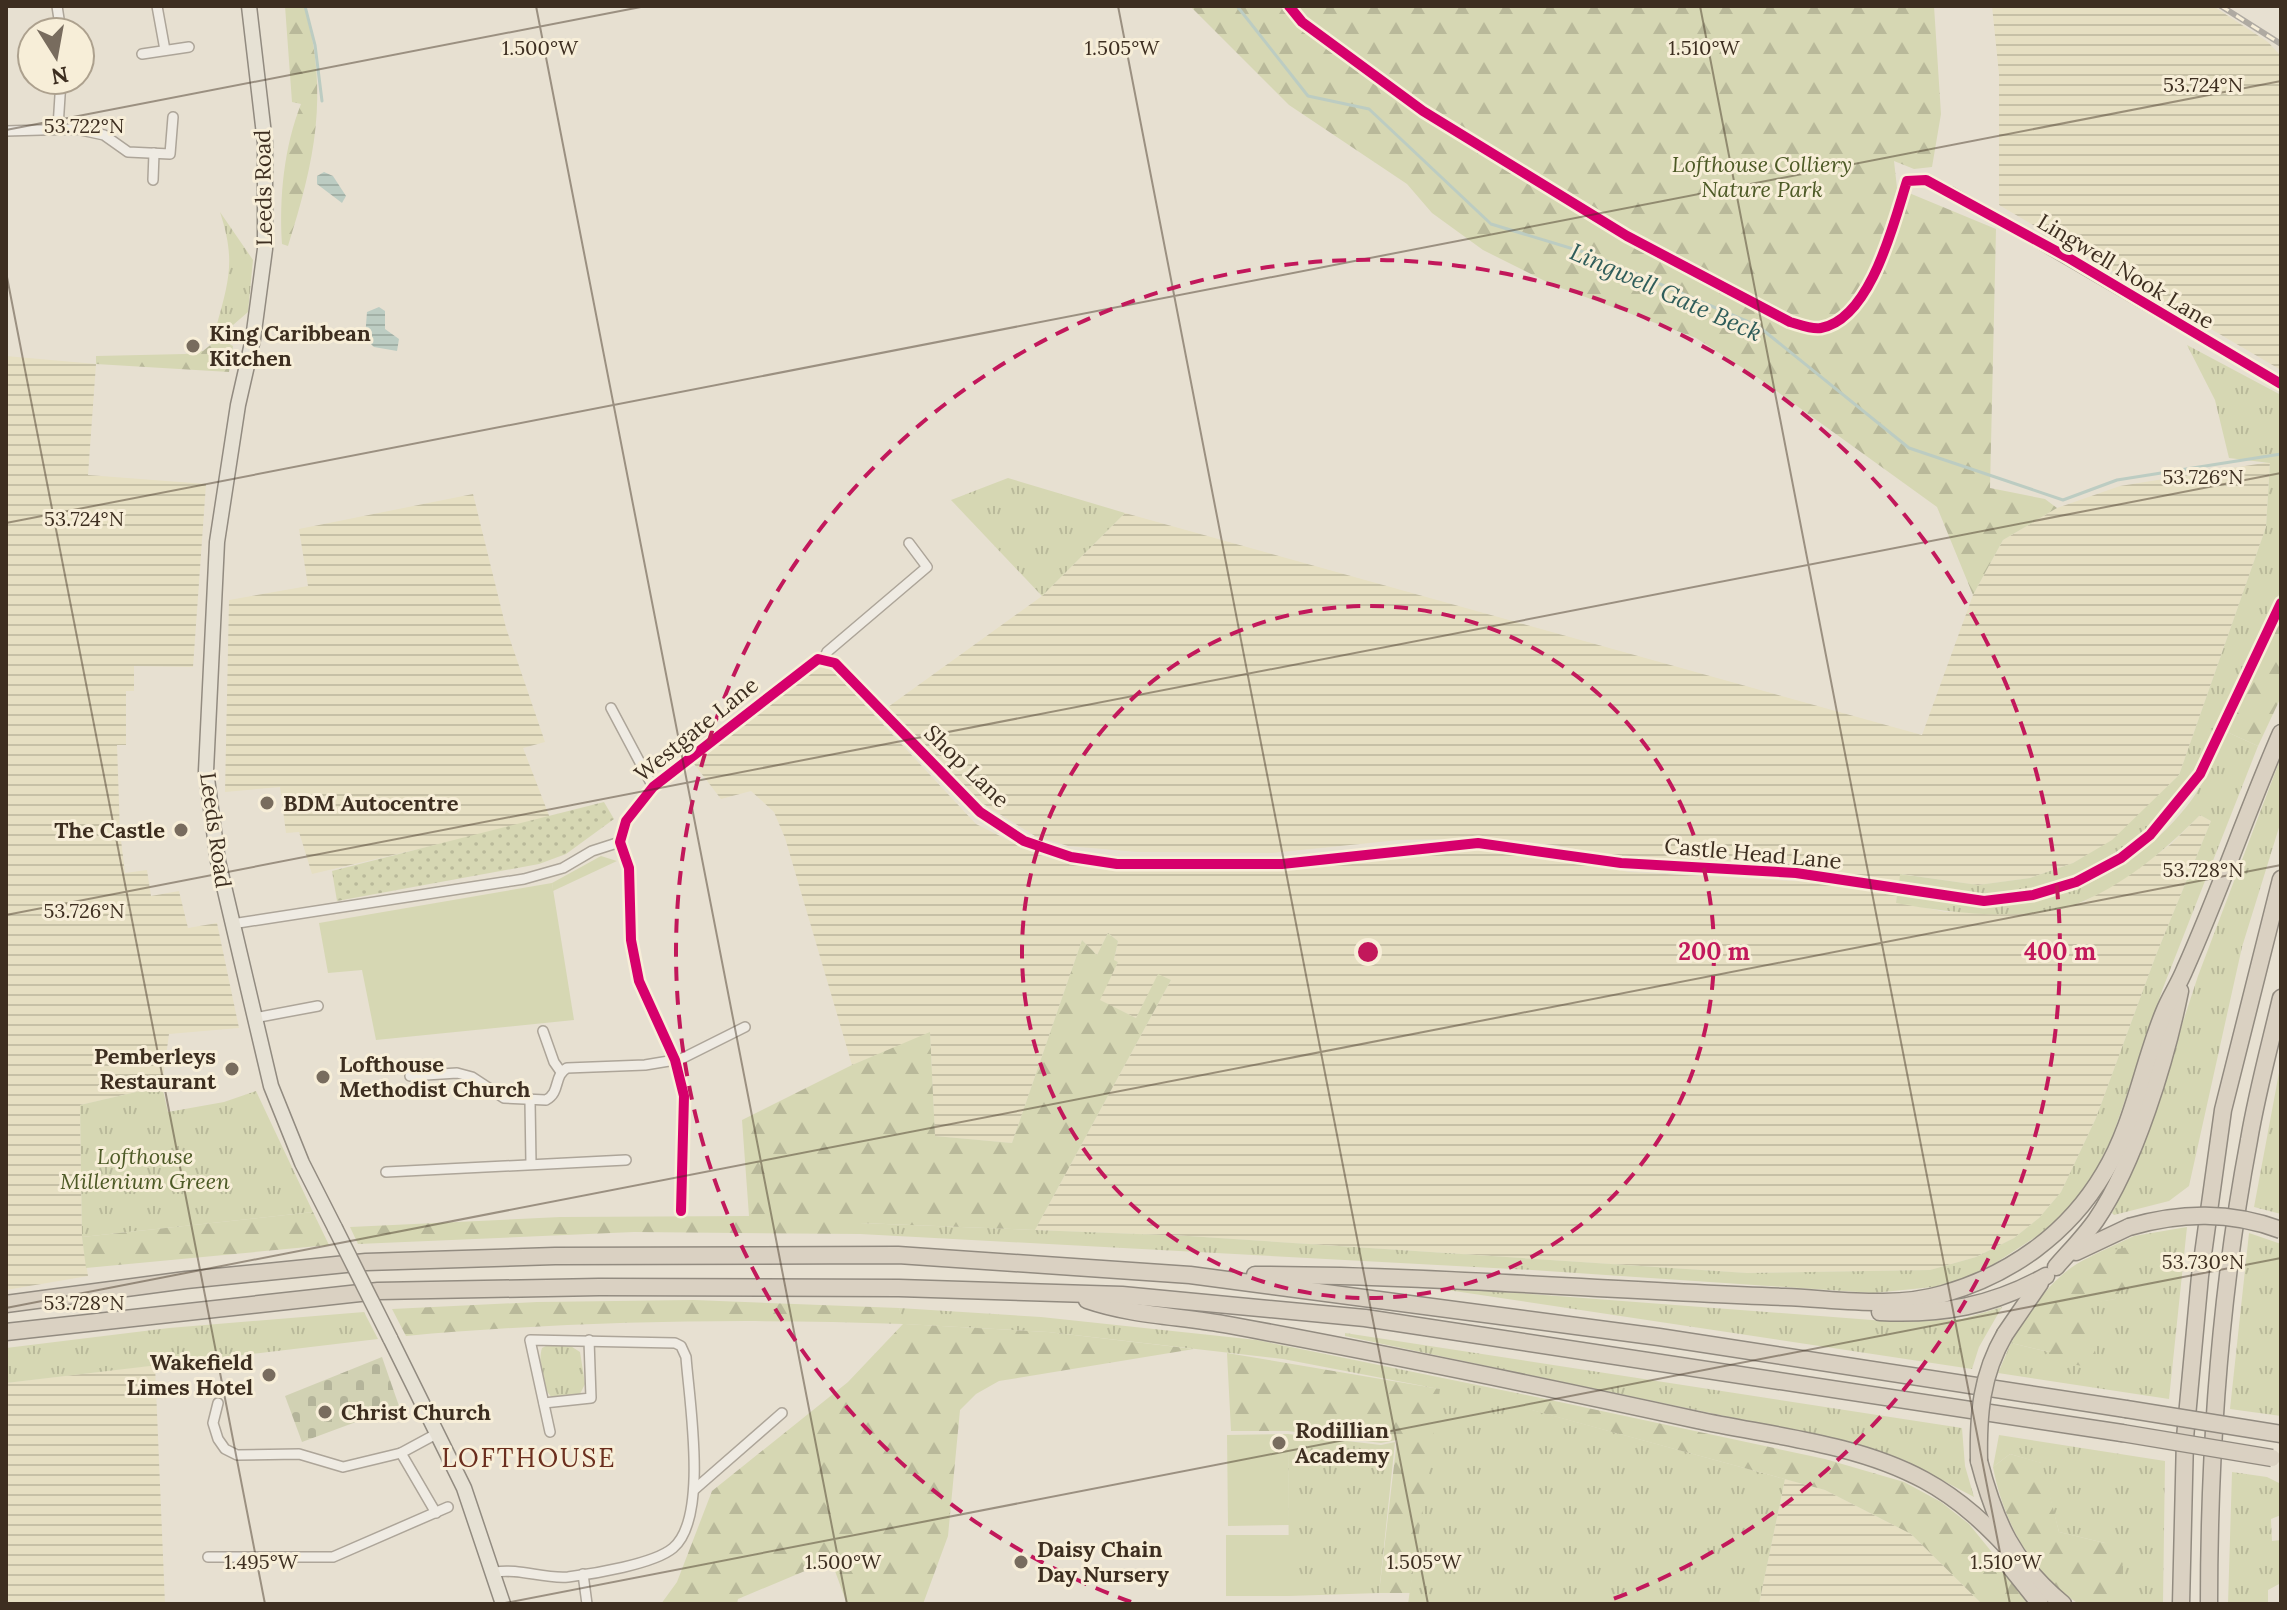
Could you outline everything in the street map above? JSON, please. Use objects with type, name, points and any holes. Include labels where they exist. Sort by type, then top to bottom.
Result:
[{"type":"highway","points":[[1190,1275],[1396,1275],[1724,1297],[1898,1302],[1940,1295],[1986,1279],[2019,1261],[2069,1220],[2104,1174],[2118,1147],[2164,1011],[2185,970],[2281,733]]},
{"type":"highway","points":[[2181,1604],[2185,1438],[2202,1261],[2223,1110],[2281,879]]},
{"type":"highway","points":[[2016,1557],[1991,1507],[1979,1461],[1978,1423],[1984,1382],[2005,1334],[2051,1271],[2095,1222],[2117,1185],[2147,1107],[2185,970]]},
{"type":"highway","points":[[2209,1604],[2211,1473],[2225,1304],[2249,1138],[2281,998]]},
{"type":"highway","points":[[1724,1297],[1835,1310],[1942,1312],[1995,1300],[2051,1271],[2082,1247],[2129,1227],[2166,1218],[2203,1215],[2240,1218],[2281,1230]]},
{"type":"highway","points":[[6,1304],[186,1280],[366,1262],[555,1256],[898,1255],[1190,1275],[1659,1337],[2281,1434]]},
{"type":"highway","points":[[6,1332],[378,1291],[599,1287],[899,1288],[1074,1296],[1122,1295],[1365,1318],[2276,1459]]},
{"type":"highway","points":[[1074,1296],[1111,1308],[1223,1324],[1436,1364],[1846,1451],[1922,1479],[1979,1516],[2055,1603]]},
{"type":"highway","points":[[1944,1493],[2055,1603]]},
{"type":"main road","name":"Leeds Road","points":[[249,6],[265,143],[265,249],[253,339],[238,405],[217,542],[206,771],[218,861],[271,1086],[302,1163],[464,1488],[495,1572],[503,1604]]},
{"type":"street","points":[[157,6],[165,50]]},
{"type":"street","points":[[142,54],[189,47]]},
{"type":"street","points":[[58,127],[60,96]]},
{"type":"street","points":[[6,131],[58,127],[104,135],[128,152],[170,154],[173,117]]},
{"type":"street","points":[[153,180],[154,153]]},
{"type":"street","name":"Lingwell Nook Lane","points":[[1951,192],[2281,384]]},
{"type":"street","points":[[824,659],[827,652],[927,567],[909,543]]},
{"type":"street","name":"Castle Head Lane","points":[[1117,864],[1282,864],[1478,843],[1621,863],[1796,873],[1938,897],[1984,901],[2033,895],[2076,882],[2121,858],[2150,835],[2177,805],[2200,774],[2281,603]]},
{"type":"street","name":"Westgate Lane","points":[[620,842],[626,821],[653,787],[813,662],[824,659]]},
{"type":"street","name":"Shop Lane","points":[[824,659],[835,663],[980,812],[1024,841],[1071,857],[1117,864]]},
{"type":"street","points":[[611,708],[653,787]]},
{"type":"street","points":[[232,924],[524,879],[563,868],[592,851],[620,842],[629,868],[631,940],[639,981],[675,1060],[684,1096],[681,1211]]},
{"type":"street","points":[[254,1018],[318,1006]]},
{"type":"street","points":[[410,1076],[457,1073],[472,1077],[504,1098],[530,1101],[553,1096],[561,1072],[571,1068],[645,1065],[688,1057],[745,1027]]},
{"type":"street","points":[[543,1031],[561,1072]]},
{"type":"street","points":[[530,1101],[531,1164]]},
{"type":"street","points":[[386,1172],[626,1160]]},
{"type":"street","points":[[495,1572],[518,1570],[564,1577],[653,1558],[675,1547],[689,1518],[695,1489],[686,1357],[684,1349],[675,1343],[530,1340],[550,1432]]},
{"type":"street","points":[[544,1403],[591,1398],[589,1340]]},
{"type":"street","points":[[218,1403],[213,1423],[218,1439],[225,1449],[237,1455],[299,1454],[343,1467],[401,1453],[438,1433]]},
{"type":"street","points":[[695,1489],[782,1413]]},
{"type":"street","points":[[401,1453],[436,1513]]},
{"type":"street","points":[[208,1557],[333,1557],[448,1507]]},
{"type":"street","points":[[223,1546],[224,1558]]},
{"type":"street","points":[[583,1574],[587,1604]]},
{"type":"shaded area","points":[[1992,6],[2213,6],[2268,42],[2281,56],[2281,370],[1999,205],[1999,74]]},
{"type":"shaded area","points":[[324,172],[333,176],[346,196],[342,203],[317,184],[317,176]]},
{"type":"shaded area","points":[[379,307],[385,311],[385,329],[399,339],[397,351],[374,347],[365,338],[367,312]]},
{"type":"shaded area","points":[[6,356],[96,364],[88,475],[206,484],[193,667],[134,666],[134,691],[126,691],[126,745],[117,745],[120,832],[125,873],[147,870],[151,896],[179,891],[188,928],[217,923],[239,1028],[169,1034],[162,1086],[80,1105],[82,1237],[88,1276],[6,1290]]},
{"type":"shaded area","points":[[2270,462],[2266,527],[2179,775],[2112,841],[2073,863],[2030,878],[1978,885],[1901,874],[1899,885],[1797,869],[1618,858],[1561,846],[1494,838],[1399,840],[1272,853],[1137,852],[1068,846],[1035,836],[982,803],[888,707],[1042,596],[1125,513],[1922,735],[1973,595],[2003,540],[2057,508],[2120,486]]},
{"type":"shaded area","points":[[473,494],[506,628],[545,742],[523,748],[550,818],[312,874],[299,832],[286,833],[280,787],[225,792],[229,600],[308,586],[299,529]]},
{"type":"shaded area","points":[[822,667],[833,671],[976,824],[1038,855],[1103,868],[1330,864],[1431,851],[1474,850],[1520,853],[1629,872],[1830,883],[1897,894],[1896,902],[1946,912],[2084,902],[2128,876],[2171,844],[2200,815],[2211,821],[2156,955],[2096,1118],[2061,1192],[2039,1218],[2014,1238],[1976,1257],[1930,1270],[1747,1273],[1188,1236],[1035,1230],[1171,980],[1158,975],[1136,1018],[1099,1000],[1118,962],[1114,961],[1118,941],[1108,933],[1097,955],[1082,940],[1012,1143],[935,1136],[930,1033],[852,1065],[785,838],[774,812],[751,791],[721,799],[691,760],[812,671]]},
{"type":"shaded area","points":[[155,1365],[165,1604],[82,1600],[6,1604],[6,1383]]},
{"type":"shaded area","points":[[1785,1479],[1825,1490],[1911,1534],[1982,1604],[1759,1604]]},
{"type":"green space","points":[[285,6],[305,6],[312,38],[317,98],[312,156],[288,246],[282,244],[282,191],[290,138],[301,104],[292,102]]},
{"type":"green space","name":"Lofthouse Colliery Nature Park","points":[[1190,6],[1934,6],[1941,114],[1932,167],[1914,169],[1894,161],[1897,188],[1996,229],[1990,488],[2045,499],[2057,508],[2003,540],[1973,595],[1937,507],[1757,377],[1696,338],[1553,285],[1483,250],[1432,213],[1407,184],[1289,105]]},
{"type":"green space","points":[[220,212],[253,260],[248,312],[233,325],[217,324],[229,268],[228,242]]},
{"type":"green space","points":[[219,338],[233,346],[229,372],[96,364],[96,356],[203,351]]},
{"type":"green space","points":[[2187,345],[2281,395],[2281,590],[2197,768],[2173,804],[2146,831],[2073,877],[2031,890],[1983,896],[1899,885],[1900,874],[1978,885],[2030,878],[2073,863],[2112,840],[2179,775],[2266,527],[2270,463],[2229,458],[2215,400]]},
{"type":"green space","points":[[1008,478],[1125,513],[1042,596],[951,500]]},
{"type":"green space","points":[[2281,619],[2281,697],[2258,746],[2227,732]]},
{"type":"green space","points":[[2227,732],[2258,746],[2163,988],[2112,1138],[2075,1201],[2048,1229],[1983,1271],[1943,1286],[1873,1293],[1532,1270],[860,1234],[860,1223],[1188,1236],[1747,1273],[1930,1270],[1976,1257],[2014,1238],[2039,1218],[2061,1192],[2096,1118],[2156,955],[2211,821],[2200,815],[2132,873],[2102,892],[2065,907],[2017,914],[1966,913],[1896,903],[1897,894],[1978,903],[2016,901],[2052,895],[2087,883],[2121,866],[2152,843],[2182,812],[2202,784]]},
{"type":"green space","points":[[2281,757],[2281,821],[2242,947],[2189,1186],[2169,1201],[2114,1215],[2112,1213],[2136,1165],[2198,976]]},
{"type":"green space","points":[[604,802],[614,819],[566,854],[539,864],[337,901],[332,871]]},
{"type":"green space","points":[[601,856],[617,861],[553,891],[552,883]]},
{"type":"green space","points":[[552,883],[574,1020],[376,1040],[362,970],[328,973],[319,923]]},
{"type":"green space","points":[[1108,933],[1118,941],[1114,960],[1118,962],[1100,1000],[1136,1018],[1158,974],[1171,980],[1035,1230],[861,1223],[860,1234],[634,1232],[358,1244],[350,1227],[560,1217],[749,1216],[742,1120],[852,1065],[930,1032],[935,1136],[1012,1143],[1082,940],[1097,955]]},
{"type":"green space","points":[[2281,1062],[2281,1214],[2254,1207]]},
{"type":"green space","name":"Lofthouse Millenium Green","points":[[162,1086],[168,1112],[224,1102],[256,1091],[313,1212],[82,1237],[80,1105]]},
{"type":"green space","points":[[313,1212],[329,1245],[86,1268],[82,1237]]},
{"type":"green space","points":[[2187,1227],[2169,1399],[1998,1373],[2011,1343],[2049,1352],[2084,1304],[2115,1299],[2144,1244],[2089,1257],[2134,1236]]},
{"type":"green space","points":[[2249,1233],[2281,1244],[2281,1416],[2230,1409]]},
{"type":"green space","points":[[2145,1243],[2130,1287],[2120,1291],[2115,1299],[2085,1305],[2099,1369],[2060,1362],[2049,1352],[2011,1343],[2035,1305],[2055,1282],[2078,1263]]},
{"type":"green space","points":[[1414,1285],[1898,1322],[1962,1319],[2002,1307],[1979,1347],[1972,1369]]},
{"type":"green space","points":[[694,1300],[899,1308],[905,1324],[1048,1332],[1194,1349],[999,1381],[976,1394],[960,1410],[948,1536],[923,1604],[847,1604],[831,1560],[738,1599],[737,1604],[661,1604],[677,1582],[712,1491],[848,1382],[903,1324],[654,1322],[406,1336],[392,1309],[537,1302]]},
{"type":"green space","points":[[899,1308],[1041,1317],[1257,1340],[1541,1398],[1525,1408],[1785,1479],[1759,1604],[1408,1604],[1439,1389],[1283,1359],[1048,1332],[904,1324]]},
{"type":"green space","points":[[364,1312],[378,1339],[6,1383],[6,1348],[169,1328]]},
{"type":"green space","points":[[1345,1333],[1962,1428],[1965,1466],[1974,1497],[1902,1459],[1843,1441],[1345,1336]]},
{"type":"green space","points":[[550,1344],[569,1345],[580,1352],[585,1384],[580,1394],[553,1398],[549,1394],[543,1382],[540,1360],[542,1348]]},
{"type":"green space","points":[[1227,1353],[1440,1389],[1410,1593],[1379,1593],[1397,1440],[1381,1443],[1288,1431],[1231,1431]]},
{"type":"green space","points":[[382,1357],[399,1406],[302,1442],[285,1396]]},
{"type":"green space","points":[[1541,1398],[1825,1459],[1904,1482],[1941,1502],[1969,1524],[2034,1604],[1982,1604],[1911,1534],[1825,1490],[1524,1408]]},
{"type":"green space","points":[[1288,1434],[1381,1445],[1395,1442],[1379,1593],[1289,1596]]},
{"type":"green space","points":[[1288,1434],[1289,1525],[1228,1526],[1227,1435]]},
{"type":"green space","points":[[1999,1435],[2165,1461],[2163,1604],[2120,1604],[2105,1543],[2059,1532],[2041,1463],[2010,1454],[1993,1467]]},
{"type":"green space","points":[[2010,1454],[2042,1463],[2059,1532],[2105,1543],[2123,1558],[2120,1604],[2079,1604],[2062,1592],[2033,1562],[2004,1507],[1993,1467]]},
{"type":"green space","points":[[2232,1472],[2267,1477],[2281,1484],[2281,1515],[2271,1519],[2272,1541],[2281,1540],[2281,1583],[2268,1590],[2268,1604],[2228,1604]]},
{"type":"green space","points":[[1226,1535],[1289,1535],[1289,1596],[1226,1596]]},
{"type":"waterway","points":[[305,6],[315,45],[322,101]]},
{"type":"waterway","name":"Lingwell Gate Beck","points":[[1237,6],[1308,96],[1369,109],[1491,224],[1590,254],[1758,326],[1909,448],[2063,500],[2117,480],[2281,454]]},
{"type":"railway","points":[[2221,6],[2281,44]]},
{"type":"cycle path","points":[[1289,6],[1302,22],[1423,111],[1627,236],[1790,322],[1821,328],[1839,321],[1854,307],[1878,266],[1907,181],[1926,180],[2067,257],[2281,384]]},
{"type":"cycle path","points":[[681,1211],[684,1096],[675,1060],[639,981],[631,940],[629,868],[620,842],[626,821],[653,787],[818,659],[835,663],[980,812],[1024,841],[1071,857],[1117,864],[1282,864],[1478,843],[1621,863],[1796,873],[1984,901],[2033,895],[2076,882],[2121,858],[2150,835],[2200,774],[2281,603]]},
{"type":"place","name":"King Caribbean Kitchen","points":[[193,346]]},
{"type":"place","name":"BDM Autocentre","points":[[267,803]]},
{"type":"place","name":"The Castle","points":[[181,830]]},
{"type":"place","name":"Pemberleys Restaurant","points":[[232,1069]]},
{"type":"place","name":"Lofthouse Methodist Church","points":[[323,1077]]},
{"type":"place","name":"Wakefield Limes Hotel","points":[[269,1375]]},
{"type":"place","name":"Christ Church","points":[[325,1412]]},
{"type":"place","name":"Rodillian Academy","points":[[1279,1443]]},
{"type":"place","name":"Daisy Chain Day Nursery","points":[[1021,1562]]},
{"type":"district","name":"LOFTHOUSE","points":[[529,1457]]}]
